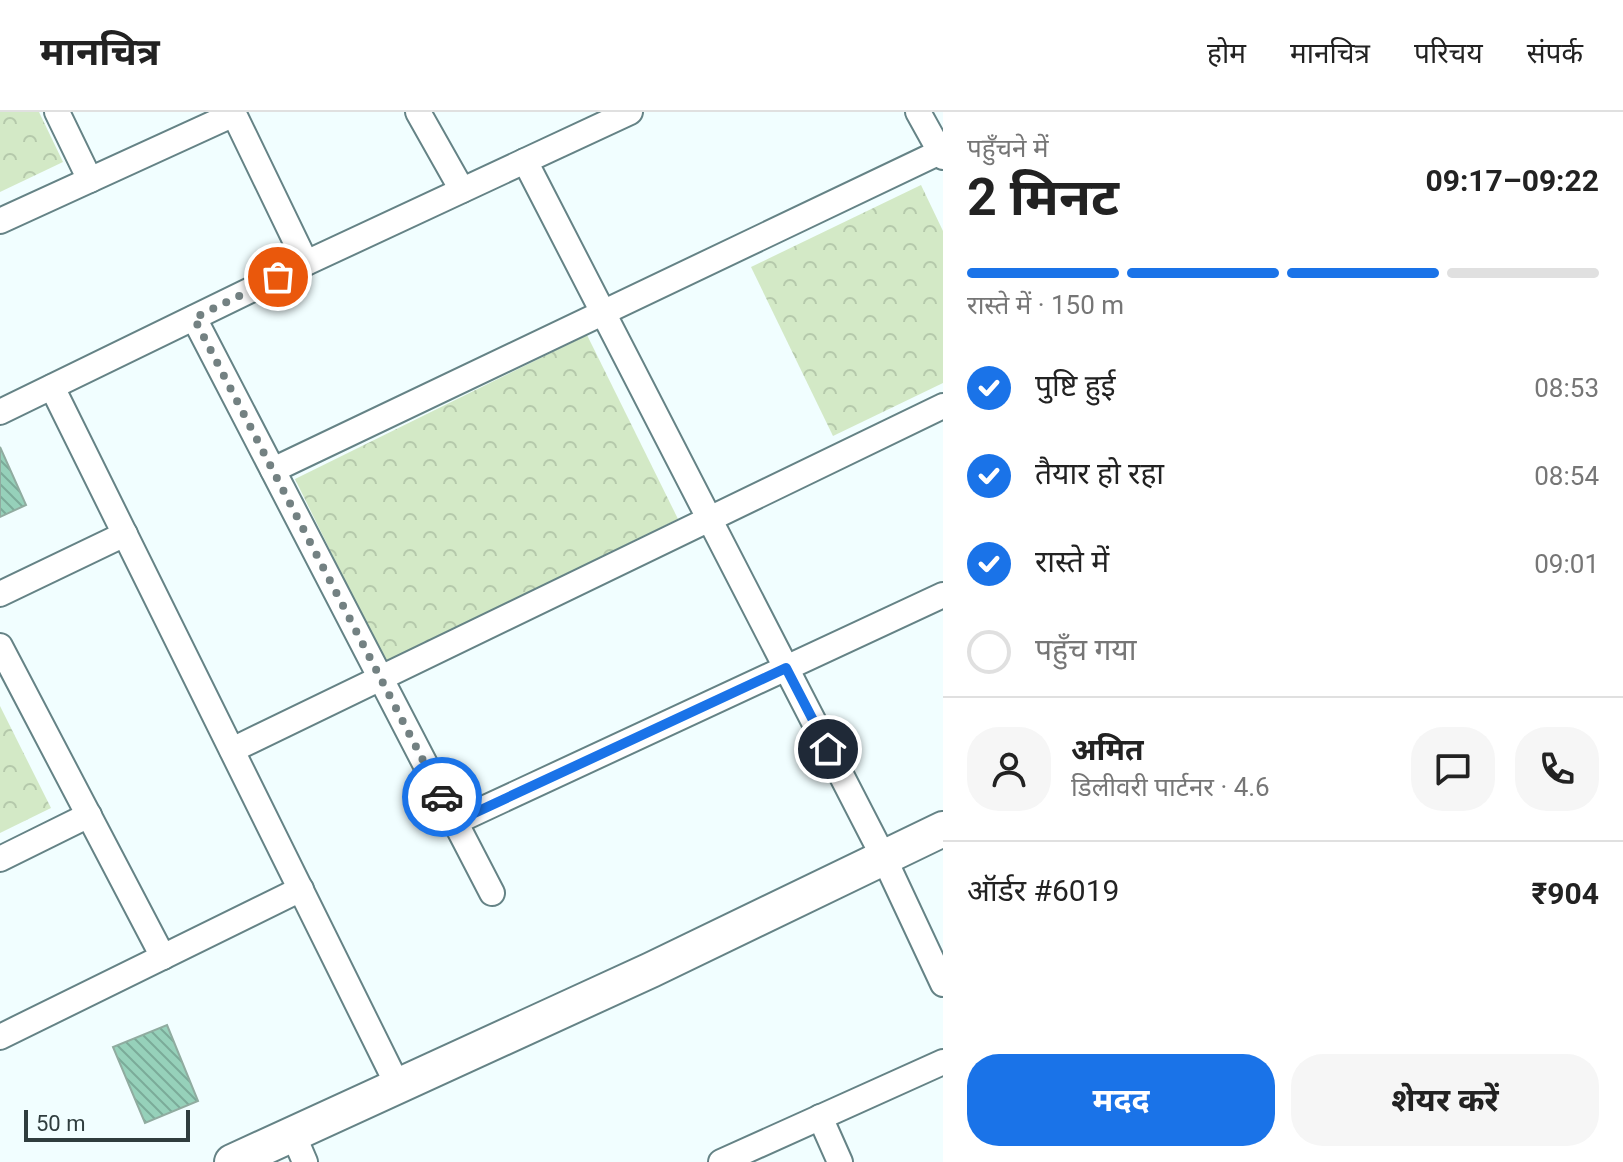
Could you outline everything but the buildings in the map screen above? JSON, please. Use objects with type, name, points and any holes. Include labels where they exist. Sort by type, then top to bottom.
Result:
[{"type":"street","points":[[57,112],[90,180]]},
{"type":"street","points":[[418,112],[462,190]]},
{"type":"street","points":[[0,412],[306,263],[630,112]]},
{"type":"street","points":[[273,470],[942,155],[918,112]]},
{"type":"street","points":[[0,221],[233,113],[306,263]]},
{"type":"street","points":[[525,161],[884,858],[943,984]]},
{"type":"street","points":[[194,318],[492,893]]},
{"type":"street","points":[[52,387],[398,1086]]},
{"type":"street","points":[[232,750],[943,406]]},
{"type":"street","points":[[0,594],[125,534]]},
{"type":"street","points":[[455,822],[943,595]]},
{"type":"street","points":[[0,646],[163,957]]},
{"type":"street","points":[[0,859],[89,815]]},
{"type":"street","points":[[232,1162],[299,1148],[398,1086],[637,977],[943,829]]},
{"type":"street","points":[[0,1037],[301,889]]},
{"type":"street","points":[[721,1162],[943,1062]]},
{"type":"street","points":[[820,1117],[840,1162]]},
{"type":"green space","points":[[0,112],[39,112],[63,162],[0,192]]},
{"type":"green space","points":[[921,185],[943,231],[943,383],[833,436],[751,267]]},
{"type":"green space","points":[[587,335],[678,519],[385,662],[295,479]]},
{"type":"green space","points":[[0,706],[51,808],[0,833]]},
{"type":"way so far","points":[[278,277],[194,318],[442,797]]},
{"type":"route","points":[[442,797],[455,822],[786,668],[828,749]]}]
